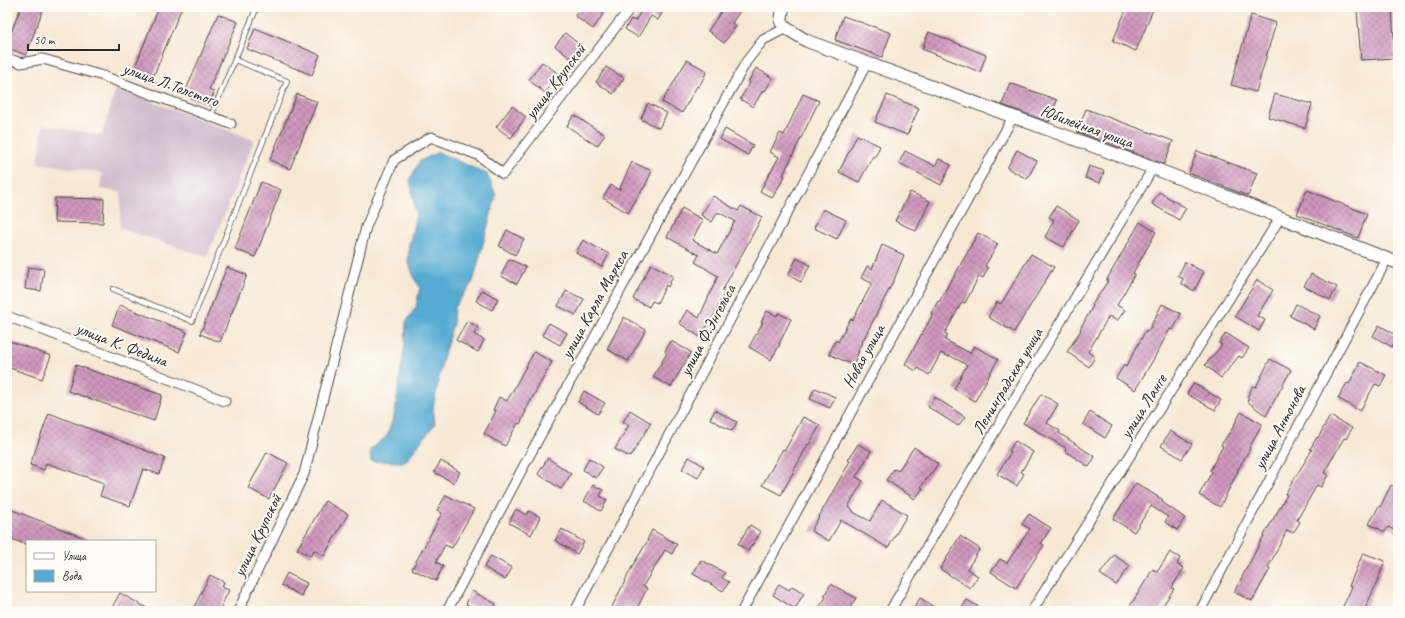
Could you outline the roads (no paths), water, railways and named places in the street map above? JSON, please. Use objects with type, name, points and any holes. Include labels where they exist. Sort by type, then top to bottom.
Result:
[{"type":"street","name":"улица Крупской","points":[[238,611],[304,474],[366,227],[394,160],[431,137],[478,156],[503,174],[631,7]]},
{"type":"street","points":[[783,7],[781,22],[786,28]]},
{"type":"street","name":"Юбилейная улица","points":[[786,28],[807,41],[1153,168],[1392,261]]},
{"type":"street","name":"улица Карла Маркса","points":[[447,611],[527,460],[746,62],[762,40],[786,28]]},
{"type":"street","name":"улица Л.Толстого","points":[[7,58],[21,63],[43,59],[103,76],[231,124]]},
{"type":"street","name":"улица Ф.Энгельса","points":[[575,611],[867,63]]},
{"type":"street","name":"Новая улица","points":[[742,611],[1012,117]]},
{"type":"street","name":"Ленинградская улица","points":[[890,611],[968,476],[1153,168]]},
{"type":"street","name":"улица Ланге","points":[[1032,611],[1280,218]]},
{"type":"street","name":"улица Антонова","points":[[1200,611],[1392,261]]},
{"type":"street","name":"улица К. Федина","points":[[7,316],[225,402]]},
{"type":"lane","points":[[211,116],[257,7]]},
{"type":"lane","points":[[113,289],[192,321],[287,81],[235,60]]},
{"type":"water","points":[[438,152],[487,174],[496,195],[473,282],[454,307],[453,324],[443,358],[433,408],[435,424],[405,462],[371,461],[370,450],[387,436],[395,412],[405,342],[406,322],[416,307],[420,287],[415,280],[408,261],[409,245],[416,215],[410,179],[420,161]]}]
